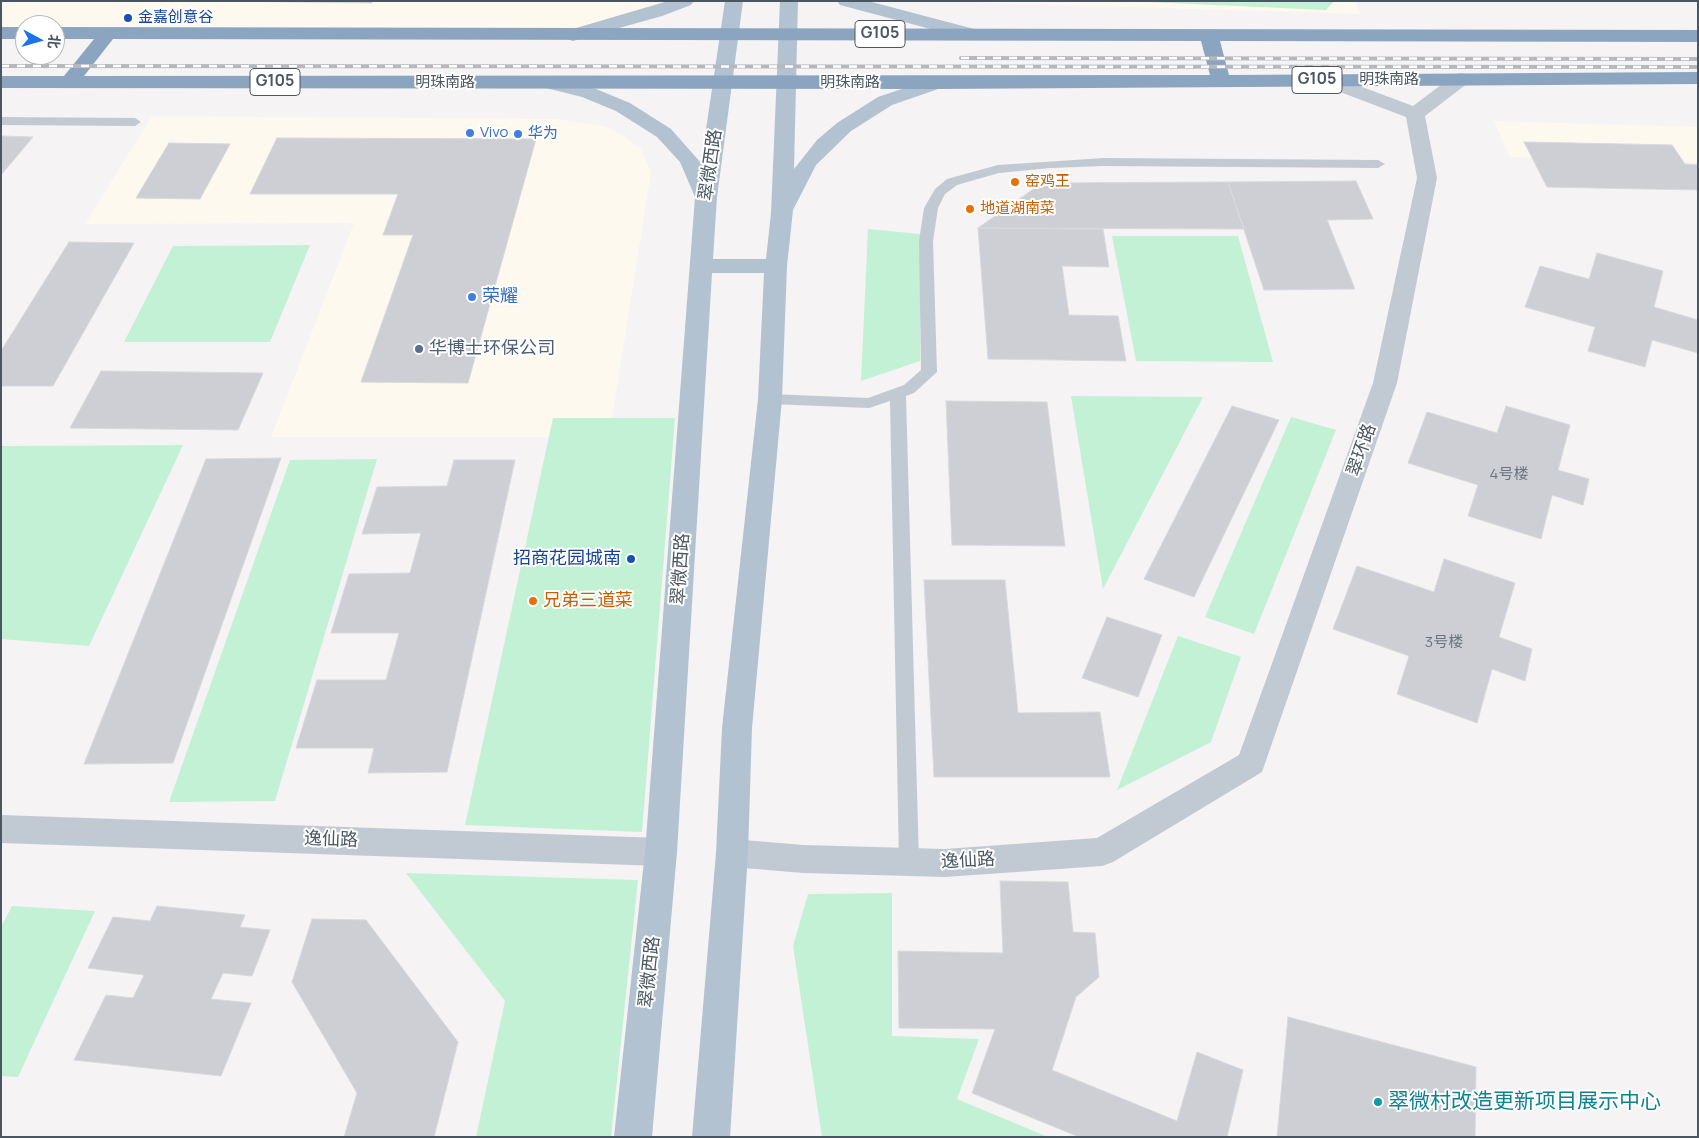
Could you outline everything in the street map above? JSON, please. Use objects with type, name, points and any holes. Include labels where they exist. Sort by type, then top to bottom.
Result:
[{"type":"highway","points":[[1,33],[15,33]]},
{"type":"highway","name":"G105","points":[[65,33],[1698,36]]},
{"type":"highway","points":[[70,82],[108,33]]},
{"type":"highway","points":[[1209,35],[1221,81]]},
{"type":"highway","name":"明珠南路","points":[[1,82],[937,83],[1698,78]]},
{"type":"main road","points":[[573,35],[656,12],[685,1]]},
{"type":"main road","name":"翠微西路","points":[[633,1137],[661,852],[706,197],[734,1]]},
{"type":"main road","points":[[712,1137],[732,852],[737,728],[770,399],[776,266],[782,213],[789,1]]},
{"type":"main road","points":[[846,1],[972,34]]},
{"type":"main road","points":[[549,83],[589,93],[614,103],[664,133],[689,160],[706,197]]},
{"type":"main road","points":[[782,213],[807,163],[824,144],[844,127],[885,101],[937,83]]},
{"type":"main road","points":[[702,266],[776,266]]},
{"type":"street","points":[[1326,80],[1415,114],[1461,79]]},
{"type":"street","name":"翠环路","points":[[1190,800],[1251,763],[1385,383],[1427,178],[1415,114]]},
{"type":"street","name":"逸仙路","points":[[732,852],[803,859],[945,863],[1102,852],[1190,800]]},
{"type":"street","name":"逸仙路","points":[[1,829],[661,852]]},
{"type":"lane","points":[[1,121],[135,122]]},
{"type":"lane","points":[[770,399],[869,403],[909,389],[930,372],[926,241],[931,208],[940,192],[952,182],[998,169],[1050,164],[1104,162],[1378,164]]},
{"type":"lane","points":[[898,393],[909,862]]},
{"type":"shaded area","points":[[1,1],[684,1],[573,34],[65,34],[65,15],[15,15],[15,34],[1,33]]},
{"type":"shaded area","points":[[924,1],[1355,1],[1360,14]]},
{"type":"shaded area","points":[[152,116],[556,119],[604,126],[624,136],[641,149],[651,172],[609,437],[271,437],[354,223],[85,224]]},
{"type":"shaded area","points":[[1494,121],[1698,127],[1698,162],[1510,157]]},
{"type":"green space","points":[[1124,1],[1334,1],[1326,10]]},
{"type":"green space","points":[[868,229],[920,234],[920,361],[861,381]]},
{"type":"green space","points":[[1112,236],[1238,236],[1273,362],[1136,361]]},
{"type":"green space","points":[[310,245],[270,342],[124,342],[173,246]]},
{"type":"green space","points":[[1071,396],[1203,397],[1103,589]]},
{"type":"green space","points":[[1291,417],[1336,430],[1254,634],[1205,617]]},
{"type":"green space","points":[[553,418],[675,418],[642,832],[465,825]]},
{"type":"green space","points":[[183,445],[89,646],[1,639],[1,446]]},
{"type":"green space","points":[[377,459],[275,801],[169,802],[290,460]]},
{"type":"green space","points":[[1178,636],[1241,657],[1211,742],[1117,790]]},
{"type":"green space","points":[[406,873],[638,880],[611,1137],[476,1137],[505,1001]]},
{"type":"green space","points":[[892,893],[892,1036],[979,1039],[957,1099],[1048,1137],[822,1137],[793,946],[808,894]]},
{"type":"green space","points":[[12,906],[95,911],[18,1077],[1,1076],[1,927]]},
{"type":"building","points":[[228,1],[372,1],[372,3]]},
{"type":"building","points":[[1,136],[33,137],[1,175]]},
{"type":"building","points":[[277,138],[536,139],[468,383],[361,382],[413,235],[383,235],[398,194],[250,194]]},
{"type":"building","points":[[1524,142],[1672,145],[1685,164],[1698,165],[1698,190],[1547,187]]},
{"type":"building","points":[[169,143],[230,144],[200,199],[136,198]]},
{"type":"building","points":[[1356,181],[1373,219],[1327,220],[1355,289],[1264,290],[1228,182]]},
{"type":"building","points":[[1228,182],[1244,229],[978,228],[1042,183]]},
{"type":"building","points":[[978,228],[1103,229],[1109,267],[1062,266],[1069,315],[1118,316],[1126,361],[988,359]]},
{"type":"building","points":[[69,242],[134,243],[53,386],[1,386],[1,351]]},
{"type":"building","points":[[1597,253],[1663,271],[1654,307],[1698,320],[1698,353],[1652,340],[1645,367],[1588,351],[1595,327],[1525,307],[1540,266],[1589,279]]},
{"type":"building","points":[[101,371],[263,373],[238,430],[70,428]]},
{"type":"building","points":[[946,401],[1047,402],[1065,546],[952,545]]},
{"type":"building","points":[[1232,406],[1279,420],[1194,597],[1144,579]]},
{"type":"building","points":[[1506,406],[1570,425],[1558,470],[1589,479],[1583,505],[1552,495],[1541,539],[1468,516],[1478,485],[1408,463],[1427,412],[1497,433]]},
{"type":"building","points":[[281,458],[173,763],[84,764],[206,459]]},
{"type":"building","points":[[454,460],[515,460],[447,772],[368,773],[374,748],[296,748],[317,680],[386,680],[399,633],[331,633],[349,574],[410,573],[421,533],[362,534],[377,487],[447,486]]},
{"type":"building","points":[[1444,559],[1515,583],[1499,637],[1532,649],[1525,681],[1492,669],[1477,723],[1397,694],[1409,656],[1333,629],[1357,566],[1434,592]]},
{"type":"building","points":[[924,580],[1005,580],[1018,713],[1100,712],[1110,777],[934,777]]},
{"type":"building","points":[[1107,617],[1162,635],[1138,697],[1082,678]]},
{"type":"building","points":[[1000,881],[1068,882],[1073,932],[1095,933],[1099,977],[1076,997],[1052,1070],[1177,1121],[1197,1052],[1243,1070],[1227,1137],[1079,1137],[972,1093],[995,1029],[899,1028],[898,951],[1003,953]]},
{"type":"building","points":[[157,906],[245,915],[240,927],[270,930],[252,976],[223,973],[211,999],[251,1003],[221,1076],[74,1060],[106,995],[133,998],[144,975],[88,968],[113,917],[150,921]]},
{"type":"building","points":[[312,919],[366,920],[458,1042],[434,1137],[344,1137],[357,1093],[292,982]]},
{"type":"building","name":"翠微村改造更新项目展示中心","points":[[1288,1017],[1476,1067],[1475,1137],[1277,1137]]},
{"type":"railway","points":[[961,58],[1698,59]]},
{"type":"railway","points":[[1,66],[1698,67]]},
{"type":"place","name":"金嘉创意谷","points":[[128,18]]},
{"type":"place","name":"Vivo","points":[[470,133]]},
{"type":"place","name":"华为","points":[[518,134]]},
{"type":"place","name":"窑鸡王","points":[[1015,182]]},
{"type":"place","name":"地道湖南菜","points":[[970,209]]},
{"type":"place","name":"荣耀","points":[[472,297]]},
{"type":"place","name":"华博士环保公司","points":[[419,349]]},
{"type":"place","name":"招商花园城南","points":[[631,559]]},
{"type":"place","name":"兄弟三道菜","points":[[533,601]]},
{"type":"place","name":"翠微村改造更新项目展示中心","points":[[1378,1102]]}]
